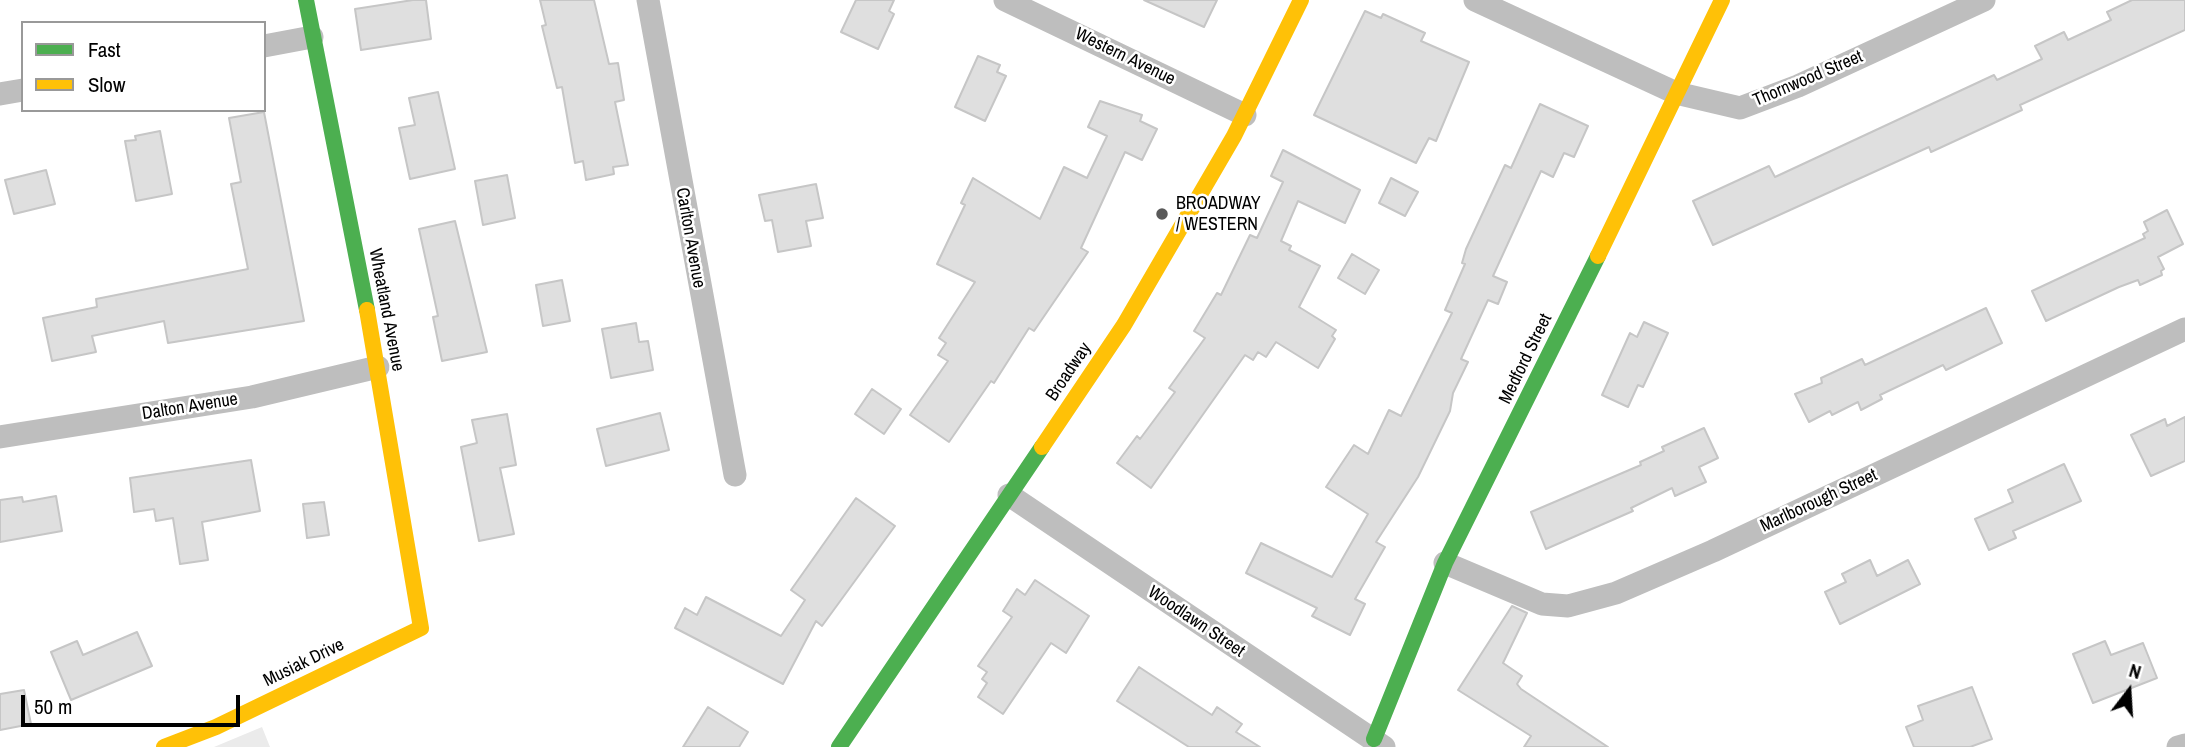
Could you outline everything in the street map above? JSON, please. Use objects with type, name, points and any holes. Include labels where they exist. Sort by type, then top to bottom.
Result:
[{"type":"street","name":"Wheatland Avenue","points":[[306,0],[378,367],[421,628]]},
{"type":"street","name":"Carlton Avenue","points":[[648,0],[735,475]]},
{"type":"street","name":"Western Avenue","points":[[1005,0],[1245,115]]},
{"type":"street","name":"Broadway","points":[[839,747],[1124,325],[1245,115],[1301,0]]},
{"type":"street","name":"Thornwood Street","points":[[1475,0],[1676,93],[1740,108],[1798,86],[1983,0]]},
{"type":"street","name":"Medford Street","points":[[1379,743],[1445,563],[1523,410],[1722,0]]},
{"type":"street","points":[[266,46],[312,37]]},
{"type":"street","points":[[0,94],[21,90]]},
{"type":"street","name":"Marlborough Street","points":[[1445,563],[1542,604],[1568,606],[1616,593],[1713,551],[2185,329]]},
{"type":"street","name":"Dalton Avenue","points":[[0,437],[252,397],[378,367]]},
{"type":"street","name":"Woodlawn Street","points":[[1009,495],[1379,743]]},
{"type":"street","name":"Musiak Drive","points":[[164,747],[216,726],[421,628]]},
{"type":"street","points":[[2178,747],[2185,745]]},
{"type":"shaded area","points":[[262,727],[270,747],[214,747]]},
{"type":"building","points":[[426,0],[431,39],[361,50],[355,9]]},
{"type":"building","points":[[540,0],[594,0],[609,64],[618,63],[624,100],[615,102],[628,165],[613,167],[614,174],[586,180],[583,161],[575,163],[562,87],[557,88],[542,26],[546,25]]},
{"type":"building","points":[[856,0],[894,0],[889,11],[894,14],[878,49],[841,32]]},
{"type":"building","points":[[1144,0],[1217,0],[1204,27]]},
{"type":"building","points":[[2132,0],[2185,0],[2185,30],[2020,105],[2022,110],[1931,152],[1929,147],[1713,245],[1693,201],[1769,166],[1775,177],[1994,75],[1997,80],[2042,59],[2035,46],[2064,32],[2068,40],[2111,20],[2107,12]]},
{"type":"building","points":[[1365,11],[1381,18],[1383,14],[1425,33],[1421,41],[1469,62],[1436,141],[1429,138],[1416,163],[1314,115]]},
{"type":"building","points":[[978,56],[1000,65],[997,72],[1006,76],[985,121],[955,107]]},
{"type":"building","points":[[438,92],[455,169],[410,179],[399,128],[415,125],[409,98]]},
{"type":"building","points":[[1100,101],[1142,115],[1140,121],[1157,129],[1142,160],[1125,152],[1081,248],[1088,252],[1034,331],[1029,328],[994,383],[991,381],[949,442],[910,415],[948,361],[938,355],[946,343],[939,338],[975,282],[937,264],[965,205],[961,203],[973,178],[1040,219],[1064,167],[1087,178],[1107,136],[1088,127]]},
{"type":"building","points":[[1540,104],[1588,126],[1574,157],[1564,153],[1553,177],[1541,171],[1493,276],[1507,282],[1498,304],[1488,300],[1461,359],[1468,362],[1453,393],[1450,411],[1418,477],[1376,542],[1385,547],[1355,599],[1365,604],[1350,635],[1312,616],[1317,608],[1246,573],[1261,543],[1332,577],[1368,514],[1326,487],[1354,445],[1368,454],[1389,410],[1401,416],[1452,313],[1445,310],[1465,264],[1462,263],[1466,249],[1505,165],[1511,168]]},
{"type":"building","points":[[264,112],[304,321],[168,343],[164,321],[92,336],[96,352],[52,361],[43,318],[97,307],[96,299],[248,269],[231,184],[241,182],[229,118]]},
{"type":"building","points":[[160,131],[172,194],[136,201],[125,141]]},
{"type":"building","points":[[1283,150],[1360,190],[1345,223],[1298,201],[1281,241],[1291,246],[1289,250],[1320,266],[1299,307],[1336,330],[1332,336],[1335,339],[1318,368],[1276,342],[1266,357],[1258,352],[1253,360],[1245,355],[1151,488],[1117,463],[1137,436],[1140,439],[1175,392],[1169,388],[1205,338],[1194,331],[1217,293],[1221,295],[1250,235],[1257,238],[1283,182],[1271,176]]},
{"type":"building","points":[[46,170],[55,204],[14,214],[5,180]]},
{"type":"building","points":[[507,175],[515,218],[483,225],[475,181]]},
{"type":"building","points":[[1391,178],[1418,192],[1405,216],[1379,203]]},
{"type":"building","points":[[816,184],[823,218],[806,221],[811,246],[778,252],[772,220],[765,221],[759,195]]},
{"type":"building","points":[[2167,210],[2183,244],[2158,257],[2164,269],[2161,271],[2162,275],[2140,285],[2138,280],[2119,287],[2046,321],[2032,291],[2145,238],[2143,234],[2148,231],[2144,222]]},
{"type":"building","points":[[455,221],[487,352],[442,361],[433,317],[438,316],[419,229]]},
{"type":"building","points":[[1352,254],[1379,270],[1365,294],[1338,278]]},
{"type":"building","points":[[562,280],[570,321],[543,326],[536,285]]},
{"type":"building","points":[[1986,308],[2002,343],[1946,370],[1943,365],[1880,395],[1882,399],[1861,410],[1858,402],[1832,415],[1830,411],[1809,422],[1795,394],[1822,383],[1821,378],[1862,359],[1865,365]]},
{"type":"building","points":[[1644,322],[1668,333],[1643,387],[1638,385],[1628,407],[1602,395],[1630,333],[1637,337]]},
{"type":"building","points":[[636,323],[639,342],[648,341],[653,370],[611,378],[602,329]]},
{"type":"building","points":[[872,389],[901,409],[884,434],[855,414]]},
{"type":"building","points":[[660,413],[669,450],[606,466],[597,429]]},
{"type":"building","points":[[507,414],[516,465],[500,468],[514,534],[479,541],[461,447],[477,443],[472,420]]},
{"type":"building","points":[[2185,417],[2185,461],[2151,476],[2131,435],[2165,419],[2167,426]]},
{"type":"building","points":[[1704,428],[1718,458],[1699,467],[1706,482],[1675,496],[1672,488],[1631,508],[1633,511],[1546,549],[1531,512],[1641,465],[1640,462],[1664,451],[1662,447]]},
{"type":"building","points":[[251,460],[260,511],[202,522],[208,560],[180,564],[173,518],[156,521],[154,509],[134,512],[130,478]]},
{"type":"building","points":[[2064,464],[2081,501],[2013,531],[2016,538],[1989,550],[1975,519],[2013,502],[2008,490]]},
{"type":"building","points":[[56,496],[62,531],[0,542],[0,500],[22,497],[23,502]]},
{"type":"building","points":[[856,498],[895,526],[822,626],[816,621],[783,684],[675,628],[685,608],[697,615],[706,597],[781,636],[805,600],[791,590]]},
{"type":"building","points":[[324,502],[329,535],[307,538],[303,504]]},
{"type":"building","points":[[1870,560],[1877,576],[1908,560],[1920,584],[1840,624],[1825,592],[1846,582],[1842,574]]},
{"type":"building","points":[[1035,580],[1089,616],[1066,653],[1051,643],[1003,714],[978,697],[987,683],[982,679],[987,672],[978,666],[1012,617],[1003,611],[1017,589],[1025,595]]},
{"type":"building","points":[[1512,606],[1527,613],[1503,663],[1522,676],[1517,684],[1608,747],[1524,747],[1531,736],[1458,690]]},
{"type":"building","points":[[137,632],[152,666],[71,700],[51,652],[77,641],[83,655]]},
{"type":"building","points":[[2105,641],[2111,655],[2143,643],[2157,678],[2093,703],[2073,654]]},
{"type":"building","points":[[1139,667],[1212,715],[1217,707],[1242,724],[1236,732],[1260,747],[1189,747],[1117,701]]},
{"type":"building","points":[[1972,687],[1992,739],[1970,747],[1914,747],[1906,727],[1923,720],[1918,706]]},
{"type":"building","points":[[24,690],[31,724],[0,730],[0,694]]},
{"type":"building","points":[[708,707],[748,732],[739,747],[683,747]]},
{"type":"traffic: fast","points":[[306,0],[367,310]]},
{"type":"traffic: fast","points":[[1374,739],[1445,563],[1598,256]]},
{"type":"traffic: fast","points":[[839,747],[1042,447]]},
{"type":"traffic: slow","points":[[1042,447],[1124,325],[1234,136],[1301,0]]},
{"type":"traffic: slow","points":[[1598,256],[1722,0]]},
{"type":"traffic: slow","points":[[164,747],[216,727],[421,628],[367,310]]},
{"type":"place","name":"BROADWAY / WESTERN","points":[[1162,214]]}]
